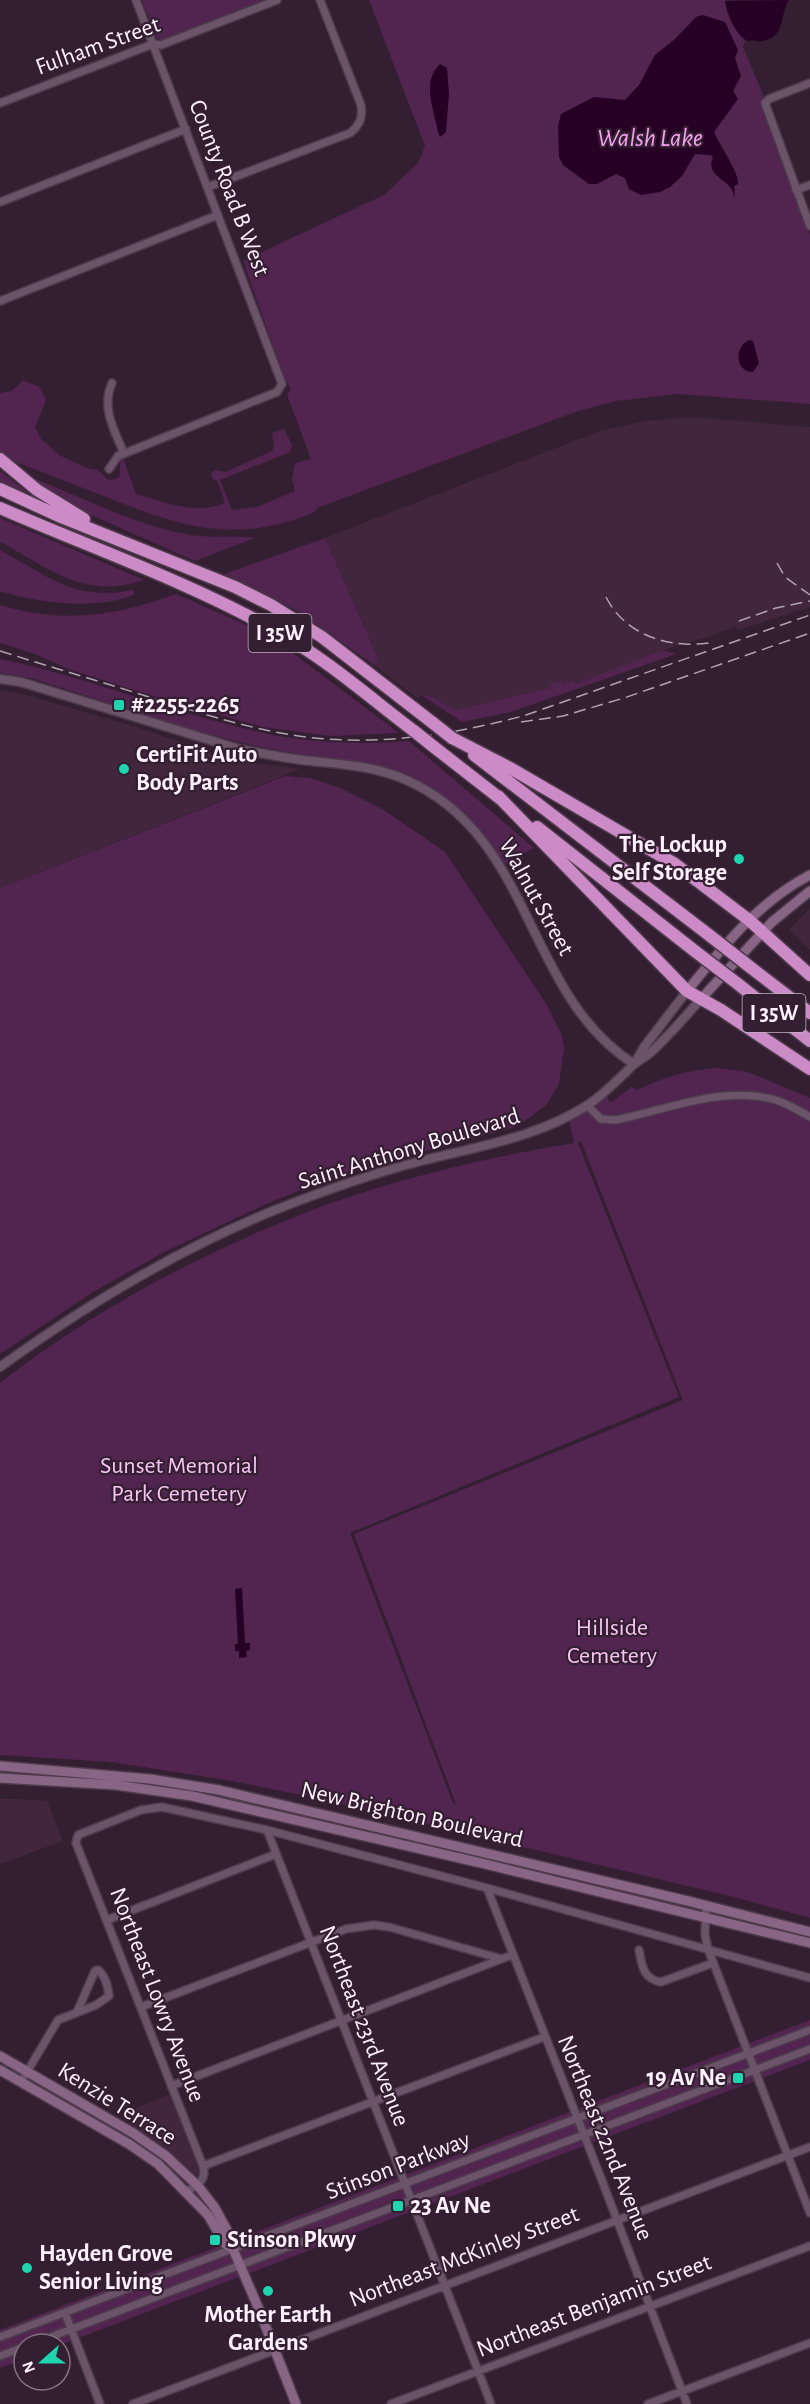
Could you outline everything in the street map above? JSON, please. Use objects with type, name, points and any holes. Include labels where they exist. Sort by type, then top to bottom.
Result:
[{"type":"highway","points":[[0,459],[37,490],[77,516],[122,540]]},
{"type":"highway","name":"I 35W","points":[[0,489],[62,517],[235,587],[297,621],[370,674],[810,1013]]},
{"type":"highway","name":"I 35W","points":[[0,508],[197,592],[278,632],[356,687],[498,796],[810,1041]]},
{"type":"highway","points":[[452,738],[510,768],[675,864],[749,920],[810,975]]},
{"type":"highway","points":[[498,796],[687,991],[810,1069]]},
{"type":"main road","name":"Saint Anthony Boulevard","points":[[687,991],[728,941],[749,920],[785,890],[810,875]]},
{"type":"main road","name":"Saint Anthony Boulevard","points":[[700,1000],[762,932],[787,908],[810,891]]},
{"type":"main road","name":"New Brighton Boulevard","points":[[0,1766],[150,1779],[219,1790],[706,1905],[810,1932]]},
{"type":"main road","name":"New Brighton Boulevard","points":[[0,1778],[116,1785],[192,1796],[810,1943]]},
{"type":"main road","name":"Kenzie Terrace","points":[[0,2056],[149,2143],[198,2186],[225,2226],[233,2241],[232,2249],[225,2244],[208,2215],[187,2191],[142,2152],[0,2070]]},
{"type":"main road","points":[[232,2249],[296,2404]]},
{"type":"street","name":"County Road B West","points":[[124,453],[279,390],[282,380],[136,0]]},
{"type":"street","name":"Fulham Street","points":[[0,104],[153,44],[161,45],[277,0]]},
{"type":"street","points":[[207,187],[350,133],[358,125],[362,112],[361,105],[320,0]]},
{"type":"street","points":[[810,83],[769,99],[765,103],[810,226]]},
{"type":"street","points":[[0,202],[186,129]]},
{"type":"street","points":[[796,190],[810,185]]},
{"type":"street","points":[[0,301],[218,215]]},
{"type":"street","points":[[109,469],[115,459],[124,453],[106,407],[107,394],[112,383]]},
{"type":"street","name":"Walnut Street","points":[[0,679],[21,682],[239,748],[381,771],[430,792],[453,808],[481,836],[501,867],[567,994],[590,1025],[609,1045],[634,1064]]},
{"type":"street","name":"Saint Anthony Boulevard","points":[[634,1064],[644,1047],[687,991]]},
{"type":"street","name":"Saint Anthony Boulevard","points":[[0,1367],[86,1307],[132,1280],[230,1230],[275,1210],[373,1175],[534,1132],[587,1105],[634,1064],[649,1054],[700,1000]]},
{"type":"street","points":[[587,1105],[600,1119],[616,1120],[711,1097],[751,1095],[773,1099],[810,1117]]},
{"type":"street","name":"New Brighton Boulevard","points":[[76,1838],[78,1835],[151,1807],[162,1807],[267,1830],[487,1888],[810,1978]]},
{"type":"street","name":"Northeast 23rd Avenue","points":[[267,1830],[447,2286],[491,2404]]},
{"type":"street","name":"Northeast Lowry Avenue","points":[[76,1838],[204,2169]]},
{"type":"street","points":[[107,1920],[276,1854]]},
{"type":"street","name":"Northeast 22nd Avenue","points":[[487,1888],[687,2404]]},
{"type":"street","points":[[706,1905],[708,1950],[810,2213]]},
{"type":"street","points":[[141,2007],[346,1929],[374,1925],[389,1927],[502,1959]]},
{"type":"street","points":[[639,1950],[644,1972],[648,1978],[661,1982],[713,1963]]},
{"type":"street","points":[[171,2086],[512,1955]]},
{"type":"street","points":[[21,2082],[58,2020],[96,2005],[109,1996],[108,1986],[98,1970],[95,1971],[77,2012]]},
{"type":"street","name":"Stinson Parkway","points":[[0,2337],[810,2030]]},
{"type":"street","points":[[187,2191],[198,2186],[204,2169],[544,2037]]},
{"type":"street","name":"Stinson Parkway","points":[[63,2332],[810,2049]]},
{"type":"street","name":"Northeast McKinley Street","points":[[133,2404],[810,2147]]},
{"type":"street","name":"Northeast Benjamin Street","points":[[391,2404],[810,2246]]},
{"type":"street","points":[[65,2313],[100,2404]]},
{"type":"street","points":[[648,2404],[810,2343]]},
{"type":"shaded area","points":[[693,417],[810,427],[810,607],[738,630],[736,626],[702,639],[683,643],[575,684],[564,684],[563,681],[552,684],[550,688],[455,710],[433,697],[421,695],[418,699],[374,665],[379,659],[325,538],[600,431],[645,421]]},
{"type":"shaded area","points":[[0,690],[15,692],[130,725],[233,760],[300,769],[0,888]]},
{"type":"shaded area","points":[[810,909],[810,950],[789,930]]},
{"type":"shaded area","points":[[0,1798],[47,1801],[63,1841],[0,1864]]},
{"type":"shaded area","points":[[171,2094],[201,2170],[200,2178],[157,2142],[129,2124],[136,2117],[134,2109]]},
{"type":"green space","points":[[142,0],[263,0],[161,40],[157,38]]},
{"type":"green space","points":[[369,0],[725,0],[727,11],[745,41],[743,47],[764,97],[761,105],[810,235],[810,404],[678,394],[616,401],[575,412],[317,508],[315,512],[258,528],[232,530],[206,528],[156,516],[2,457],[0,455],[0,393],[12,391],[23,380],[39,387],[46,400],[35,427],[41,439],[59,455],[86,468],[98,470],[108,480],[120,476],[120,462],[123,458],[136,494],[192,508],[214,507],[225,503],[218,482],[212,478],[211,473],[215,470],[226,472],[272,451],[274,447],[272,433],[284,429],[292,445],[290,452],[220,480],[232,510],[257,507],[295,491],[292,479],[295,463],[311,459],[287,394],[291,389],[285,379],[243,261],[384,195],[418,163],[425,146]]},
{"type":"green space","points":[[0,471],[27,493],[22,493],[0,482]]},
{"type":"green space","points":[[30,477],[127,517],[167,530],[203,536],[255,538],[195,561],[80,510]]},
{"type":"green space","points":[[0,518],[144,580],[122,585],[102,586],[84,584],[51,571],[0,542]]},
{"type":"green space","points":[[325,538],[379,660],[374,665],[296,610],[225,574]]},
{"type":"green space","points":[[0,550],[62,584],[94,592],[112,593],[133,590],[135,594],[120,599],[86,604],[50,602],[0,591]]},
{"type":"green space","points":[[176,594],[242,623],[285,647],[399,733],[330,736],[263,727],[169,701],[71,670],[35,654],[0,643],[0,605],[45,614],[89,615],[132,608]]},
{"type":"green space","points":[[663,650],[676,654],[511,712],[462,722],[421,695],[433,697],[455,710],[550,688],[552,684],[562,680],[564,684],[573,681],[575,684]]},
{"type":"green space","points":[[0,659],[66,675],[197,716],[264,733],[336,742],[409,741],[534,848],[505,864],[494,847],[468,817],[437,792],[403,773],[374,765],[316,758],[250,745],[206,733],[31,678],[0,673]]},
{"type":"green space","points":[[285,776],[310,778],[340,788],[384,810],[445,852],[547,1005],[562,1036],[564,1048],[559,1084],[546,1105],[518,1126],[336,1176],[266,1204],[164,1252],[93,1292],[0,1354],[0,888]]},
{"type":"green space","points":[[717,1068],[748,1072],[810,1098],[810,1918],[734,1897],[321,1799],[232,1781],[112,1762],[0,1755],[0,1383],[99,1314],[170,1274],[243,1239],[325,1205],[398,1182],[485,1160],[574,1143],[568,1115],[605,1092],[610,1103],[632,1087],[637,1090],[676,1075]],"holes":[[[581,1141],[683,1400],[354,1534],[456,1804],[453,1803],[350,1533],[679,1397],[578,1143]]]},
{"type":"green space","points":[[810,2020],[810,2060],[72,2340],[72,2332],[12,2332],[12,2364],[0,2368],[0,2330]]},
{"type":"water","points":[[789,0],[777,33],[762,41],[748,41],[739,34],[730,18],[725,1]]},
{"type":"water","name":"Walsh Lake","points":[[703,15],[725,22],[738,50],[735,58],[741,76],[733,91],[738,99],[714,132],[738,179],[738,184],[734,186],[735,197],[731,188],[716,175],[712,168],[711,155],[695,154],[682,176],[670,187],[660,192],[641,195],[629,189],[625,178],[616,174],[597,184],[589,184],[563,165],[559,157],[558,126],[561,114],[594,97],[625,100],[639,85],[655,55],[674,40],[696,17]]},
{"type":"water","points":[[440,64],[447,68],[449,94],[446,132],[440,137],[432,105],[430,83]]},
{"type":"water","points":[[749,340],[753,341],[759,363],[753,372],[743,368],[739,359],[741,348]]},
{"type":"water","points":[[242,1588],[245,1643],[250,1643],[250,1650],[246,1651],[247,1657],[239,1658],[239,1651],[235,1651],[235,1644],[238,1644],[235,1589]]},
{"type":"railway","points":[[777,563],[785,577],[810,595]]},
{"type":"railway","points":[[606,597],[626,622],[652,638],[683,644],[714,642]]},
{"type":"railway","points":[[739,621],[776,608],[810,601]]},
{"type":"railway","points":[[0,651],[192,711],[253,727],[315,738],[394,739],[446,733],[523,716],[810,615]]},
{"type":"railway","points":[[521,722],[563,716],[624,698],[810,633]]},
{"type":"place","name":"#2255-2265","points":[[119,705]]},
{"type":"place","name":"CertiFit Auto Body Parts","points":[[124,769]]},
{"type":"place","name":"The Lockup Self Storage","points":[[739,859]]},
{"type":"place","name":"19 Av Ne","points":[[738,2078]]},
{"type":"place","name":"23 Av Ne","points":[[398,2206]]},
{"type":"place","name":"Stinson Pkwy","points":[[215,2240]]},
{"type":"place","name":"Hayden Grove Senior Living","points":[[27,2268]]},
{"type":"place","name":"Mother Earth Gardens","points":[[268,2291]]},
{"type":"park label","name":"Sunset Memorial Park Cemetery","points":[[179,1480]]},
{"type":"park label","name":"Hillside Cemetery","points":[[612,1642]]}]
